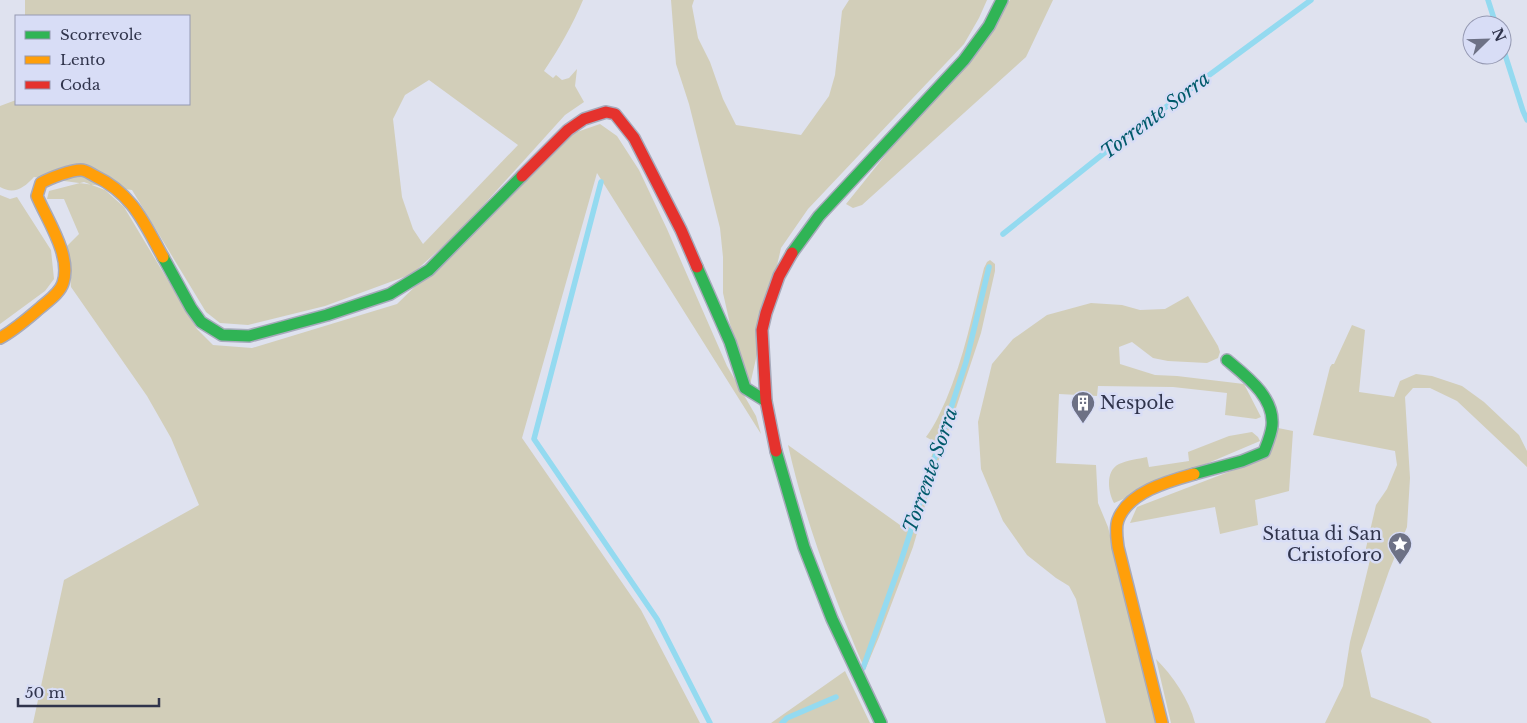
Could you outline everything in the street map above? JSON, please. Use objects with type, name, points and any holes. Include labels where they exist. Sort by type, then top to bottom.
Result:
[{"type":"street","points":[[881,723],[832,619],[804,547],[777,456],[766,401],[762,330],[771,296],[789,257],[819,216],[964,60],[989,26],[1002,0]]},
{"type":"street","points":[[0,338],[13,332],[51,299],[63,284],[65,265],[61,247],[37,196],[41,183],[53,176],[82,170],[110,183],[129,200],[142,218],[191,308],[201,322],[222,335],[249,336],[327,315],[390,294],[417,278],[429,270],[568,130],[584,119],[606,112],[615,114],[634,138],[681,230],[730,342],[745,388],[766,401]]},
{"type":"street","points":[[1162,723],[1118,547],[1116,528],[1120,514],[1132,500],[1150,488],[1242,461],[1264,452],[1270,435],[1272,418],[1268,404],[1258,390],[1227,360]]},
{"type":"shaded area","points":[[25,0],[583,0],[575,18],[544,71],[553,78],[556,75],[562,80],[569,78],[577,69],[575,86],[584,102],[565,115],[459,232],[412,274],[325,306],[248,325],[220,323],[206,312],[132,190],[34,177],[18,189],[10,190],[0,187],[0,106],[15,100],[15,105],[190,105],[190,15],[25,15]],"holes":[[[429,80],[518,145],[423,244],[413,229],[402,197],[393,119],[405,95]]]},
{"type":"shaded area","points":[[671,0],[694,0],[692,6],[698,38],[710,62],[723,99],[736,125],[801,135],[829,96],[835,75],[842,11],[849,0],[987,0],[964,44],[808,209],[781,248],[750,385],[730,324],[723,293],[723,257],[720,228],[689,104],[676,64]]},
{"type":"shaded area","points":[[1010,0],[1053,0],[1026,57],[862,205],[853,208],[846,204]]},
{"type":"shaded area","points":[[600,124],[617,136],[639,170],[727,366],[756,416],[761,434],[597,173],[522,438],[641,610],[700,723],[33,723],[64,580],[199,505],[171,438],[147,396],[71,287],[67,246],[79,234],[64,199],[47,199],[49,191],[84,182],[105,190],[124,207],[197,329],[213,345],[252,348],[397,304],[574,133]]},
{"type":"shaded area","points":[[0,195],[10,199],[17,197],[51,250],[54,279],[45,291],[0,324]]},
{"type":"shaded area","points":[[990,260],[995,264],[995,271],[981,333],[935,471],[913,547],[865,670],[821,559],[788,445],[907,530],[935,446],[933,441],[926,437],[946,400],[958,368],[984,268]]},
{"type":"shaded area","points":[[1188,296],[1218,346],[1220,352],[1218,358],[1207,363],[1168,361],[1153,358],[1132,342],[1119,347],[1120,364],[1155,375],[1244,384],[1261,417],[1256,419],[1225,415],[1227,393],[1173,387],[1098,386],[1097,396],[1059,394],[1056,463],[1096,465],[1098,503],[1108,527],[1156,723],[1106,723],[1076,599],[1069,586],[1027,555],[1003,521],[981,469],[978,422],[992,364],[1013,339],[1047,315],[1091,303],[1122,305],[1140,310],[1165,309]]},
{"type":"shaded area","points":[[1352,325],[1365,330],[1359,392],[1394,397],[1400,381],[1416,374],[1432,376],[1462,386],[1484,402],[1519,435],[1527,451],[1527,467],[1457,401],[1430,388],[1413,388],[1405,397],[1410,478],[1407,527],[1389,571],[1361,651],[1371,697],[1428,719],[1432,723],[1325,723],[1343,686],[1350,642],[1369,564],[1366,548],[1376,505],[1387,489],[1397,465],[1395,451],[1313,435],[1330,367],[1334,364]]},
{"type":"shaded area","points":[[1278,428],[1293,431],[1289,491],[1255,500],[1258,525],[1220,534],[1215,507],[1130,523],[1137,507],[1244,466]]},
{"type":"shaded area","points":[[1252,432],[1260,441],[1114,503],[1110,493],[1109,482],[1111,472],[1119,464],[1147,457],[1149,467],[1189,461],[1188,452],[1229,436]]},
{"type":"shaded area","points":[[1156,659],[1180,688],[1189,705],[1195,723],[1171,723]]},
{"type":"shaded area","points":[[845,671],[870,723],[771,723]]},
{"type":"waterway","name":"Torrente Sorra","points":[[1003,234],[1113,146],[1311,0]]},
{"type":"waterway","points":[[1488,0],[1493,15]]},
{"type":"waterway","points":[[1508,65],[1527,120]]},
{"type":"waterway","points":[[601,182],[534,439],[657,619],[710,723]]},
{"type":"waterway","name":"Torrente Sorra","points":[[863,668],[899,567],[966,362],[989,267]]},
{"type":"waterway","points":[[782,723],[787,718],[836,697]]},
{"type":"traffic: fast","points":[[792,253],[819,216],[964,60],[989,26],[1002,0]]},
{"type":"traffic: fast","points":[[163,257],[191,308],[201,322],[222,335],[249,336],[327,315],[390,294],[429,270],[522,176]]},
{"type":"traffic: fast","points":[[697,267],[730,342],[745,388],[766,401]]},
{"type":"traffic: fast","points":[[1194,474],[1242,461],[1264,452],[1270,436],[1272,415],[1264,397],[1258,388],[1227,360]]},
{"type":"traffic: fast","points":[[776,451],[804,547],[832,619],[881,723]]},
{"type":"traffic: slow","points":[[0,338],[21,324],[50,300],[63,283],[65,272],[61,250],[37,196],[41,183],[45,181],[66,173],[81,170],[108,183],[119,191],[136,210],[163,257]]},
{"type":"traffic: slow","points":[[1162,723],[1116,533],[1118,520],[1123,510],[1140,495],[1162,484],[1194,474]]},
{"type":"traffic: jam","points":[[522,176],[568,130],[584,119],[606,112],[615,114],[634,138],[681,230],[697,267]]},
{"type":"traffic: jam","points":[[776,451],[766,401],[762,330],[779,276],[792,253]]},
{"type":"place","name":"Nespole","points":[[1083,424]]},
{"type":"place","name":"Statua di San Cristoforo","points":[[1400,565]]}]
